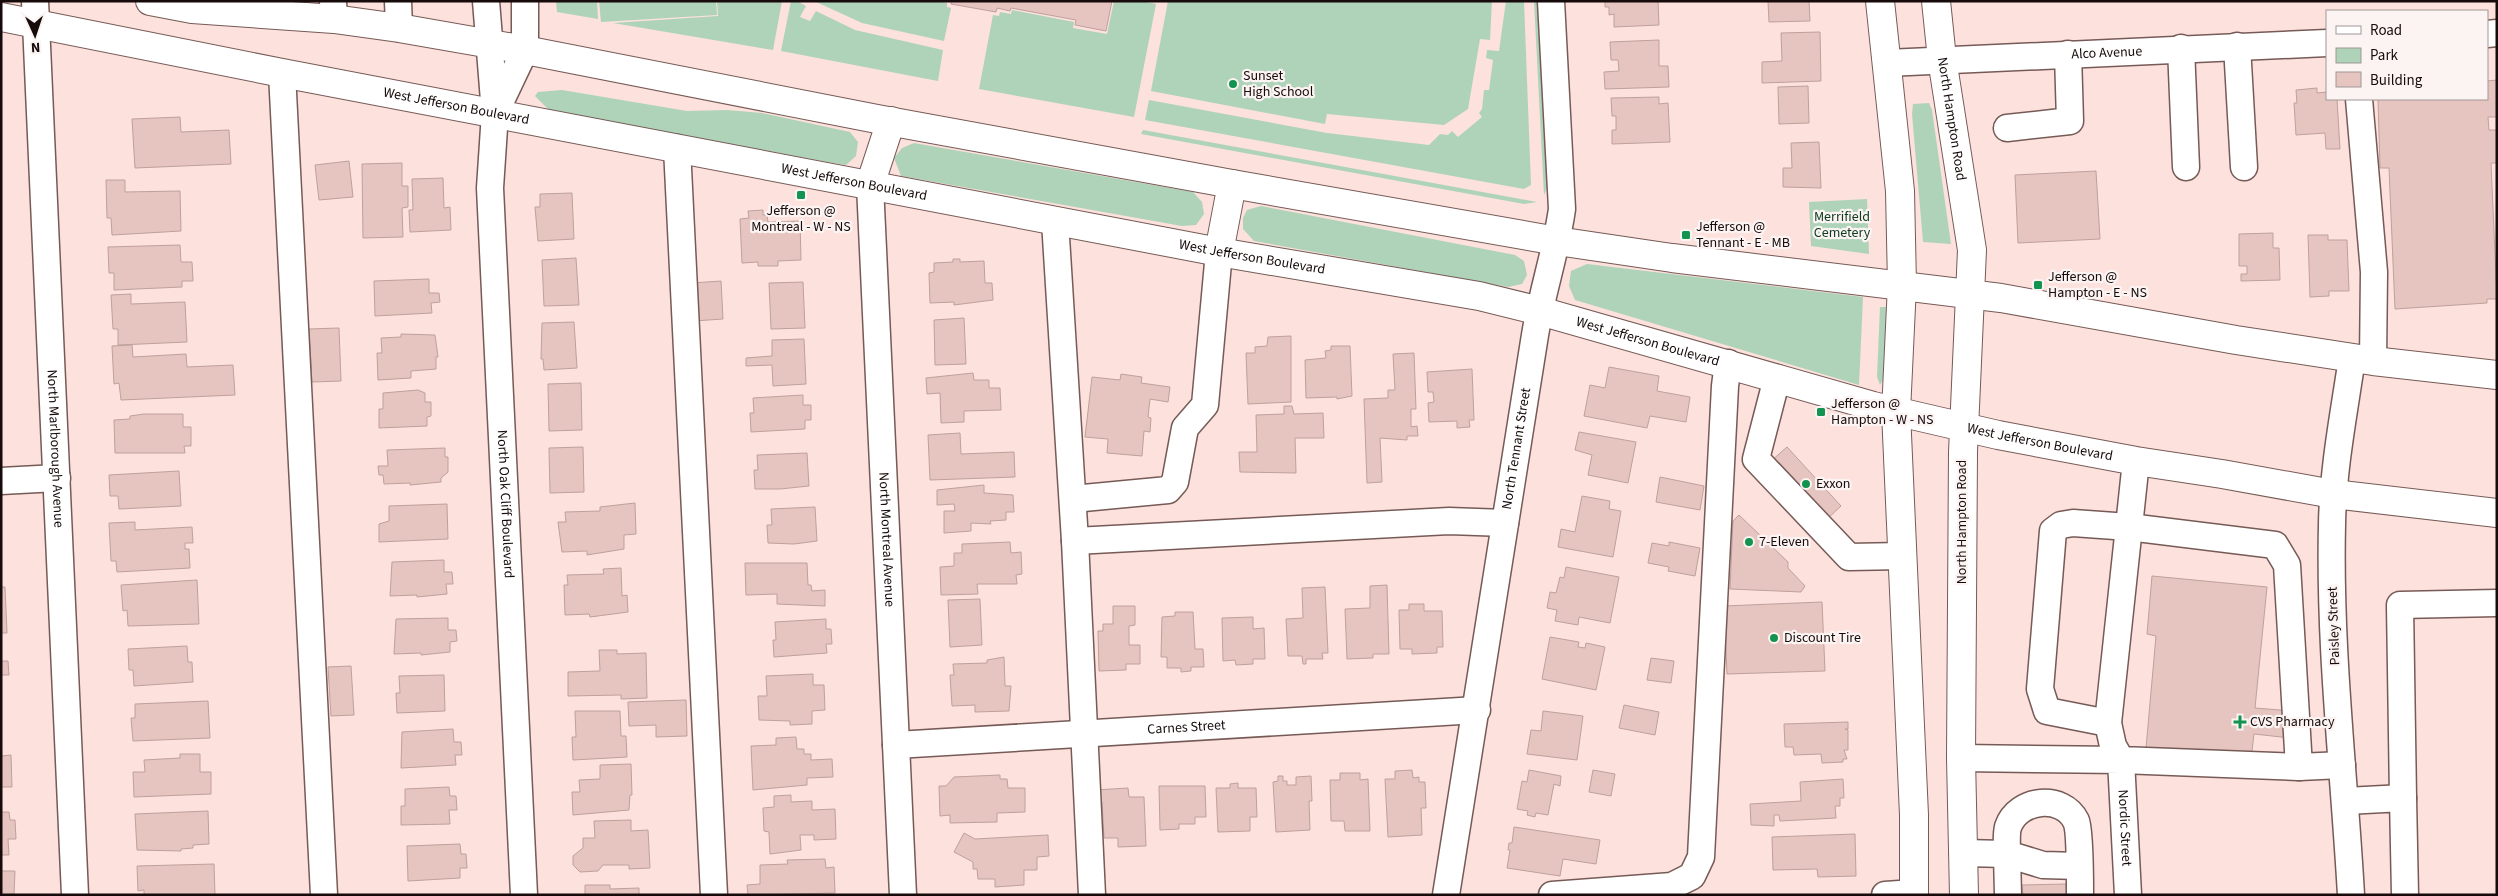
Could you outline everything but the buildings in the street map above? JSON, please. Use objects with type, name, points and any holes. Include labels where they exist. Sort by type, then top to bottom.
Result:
[{"type":"main road","points":[[150,1],[192,9],[269,8],[333,10],[399,28],[525,50],[891,121],[1232,184],[1558,241],[1672,258],[2001,298],[2236,340],[2362,360],[2497,375]]},
{"type":"main road","points":[[1880,1],[1900,191],[1902,285],[1896,412],[1914,815],[1914,894]]},
{"type":"main road","name":"North Hampton Road","points":[[1936,1],[1942,60],[1972,250],[1963,452],[1961,758],[1964,895]]},
{"type":"main road","name":"West Jefferson Boulevard","points":[[1,17],[36,13],[282,73],[1219,252],[1479,296],[1540,310],[1896,412],[2136,461],[2333,494],[2497,513]]},
{"type":"main road","points":[[870,185],[891,121]]},
{"type":"main road","points":[[1219,252],[1232,184]]},
{"type":"street","points":[[398,1],[399,28]]},
{"type":"street","name":"North Oak Cliff Boulevard","points":[[486,1],[495,114],[490,188],[524,895]]},
{"type":"street","name":"North Oak Cliff Boulevard","points":[[495,114],[525,50],[525,1]]},
{"type":"street","name":"North Tennant Street","points":[[1446,895],[1540,310],[1558,241],[1562,209],[1551,1]]},
{"type":"street","name":"North Marlborough Avenue","points":[[36,13],[76,895]]},
{"type":"street","name":"Alco Avenue","points":[[1887,63],[2326,42]]},
{"type":"street","points":[[2237,46],[2244,167]]},
{"type":"street","points":[[2181,48],[2186,167]]},
{"type":"street","points":[[2007,128],[2070,121],[2068,54]]},
{"type":"street","points":[[282,73],[324,895]]},
{"type":"street","name":"Paisley Street","points":[[2351,895],[2346,801],[2333,644],[2333,494],[2362,360],[2374,272],[2359,100]]},
{"type":"street","points":[[677,148],[714,895]]},
{"type":"street","name":"North Montreal Avenue","points":[[870,185],[903,895]]},
{"type":"street","points":[[1056,220],[1073,499],[1092,895]]},
{"type":"street","points":[[1073,499],[1168,490],[1175,482],[1186,428],[1205,405],[1219,252]]},
{"type":"street","points":[[1552,895],[1672,886],[1692,876],[1701,857],[1725,386],[1728,363]]},
{"type":"street","points":[[1778,378],[1756,459],[1849,556],[1902,556]]},
{"type":"street","points":[[2121,760],[2113,746],[2108,723],[2136,461]]},
{"type":"street","points":[[1,481],[57,478]]},
{"type":"street","points":[[1075,541],[1449,521],[1505,523]]},
{"type":"street","points":[[2108,723],[2047,711],[2043,700],[2040,689],[2053,530],[2061,525],[2073,523],[2129,527],[2275,545],[2287,565],[2300,767]]},
{"type":"street","points":[[2405,895],[2400,605],[2497,603]]},
{"type":"street","points":[[2293,650],[2333,644]]},
{"type":"street","name":"Carnes Street","points":[[896,745],[1477,710]]},
{"type":"street","points":[[1961,758],[2121,760],[2300,767],[2342,765]]},
{"type":"street","name":"Nordic Street","points":[[2121,760],[2128,895]]},
{"type":"street","points":[[2346,801],[2403,798]]},
{"type":"street","points":[[2008,895],[2006,854],[2008,826],[2020,810],[2041,802],[2064,807],[2077,822],[2080,895]]},
{"type":"street","points":[[1963,854],[2006,854],[2043,865],[2079,866]]},
{"type":"street","points":[[1885,895],[1914,894]]},
{"type":"green space","points":[[556,1],[597,1],[598,19],[557,12]]},
{"type":"green space","points":[[599,1],[716,1],[717,15],[601,22]]},
{"type":"green space","points":[[717,1],[782,1],[773,50],[613,23],[718,16]]},
{"type":"green space","points":[[791,1],[797,1],[806,6],[800,17],[810,21],[816,11],[855,30],[943,50],[938,81],[781,51]]},
{"type":"green space","points":[[814,1],[939,1],[947,3],[947,7],[951,8],[944,41],[862,23]]},
{"type":"green space","points":[[1114,1],[1142,1],[1156,4],[1134,117],[979,89],[993,15],[999,16],[1000,12],[1011,14],[1012,10],[1074,22],[1073,28],[1107,34]]},
{"type":"green space","points":[[1168,1],[1492,1],[1490,40],[1480,39],[1468,109],[1444,125],[1327,114],[1325,124],[1151,91]]},
{"type":"green space","points":[[1506,1],[1524,1],[1531,185],[1524,189],[1145,120],[1149,100],[1327,133],[1429,145],[1440,134],[1448,135],[1452,131],[1458,137],[1482,117],[1479,113],[1482,109],[1484,90],[1489,90],[1493,60],[1486,58],[1487,50],[1499,51]]},
{"type":"green space","points":[[1534,1],[1540,1],[1548,186],[1544,195]]},
{"type":"green space","points":[[562,90],[687,111],[727,110],[762,113],[850,132],[858,142],[856,156],[846,165],[827,162],[549,110],[535,96],[538,92]]},
{"type":"green space","points":[[1929,103],[1932,110],[1951,244],[1923,242],[1912,114],[1913,104]]},
{"type":"green space","points":[[1143,130],[1537,202],[1524,204],[1141,134]]},
{"type":"green space","points":[[914,143],[1193,192],[1202,202],[1204,214],[1196,225],[1182,226],[901,176],[894,158],[902,148]]},
{"type":"green space","name":"Merrifield Cemetery","points":[[1867,199],[1869,254],[1811,246],[1809,202]]},
{"type":"green space","points":[[1261,206],[1515,255],[1524,261],[1527,275],[1522,284],[1508,287],[1254,241],[1243,229],[1243,218],[1247,210]]},
{"type":"green space","points":[[1587,264],[1863,297],[1859,385],[1575,300],[1569,286],[1571,271]]},
{"type":"green space","points":[[1880,307],[1886,307],[1884,378],[1880,385],[1877,377]]},
{"type":"place","name":"Sunset High School","points":[[1233,84]]},
{"type":"place","name":"Jefferson @ Montreal - W - NS","points":[[801,195]]},
{"type":"place","name":"Jefferson @ Tennant - E - MB","points":[[1686,235]]},
{"type":"place","name":"Jefferson @ Hampton - E - NS","points":[[2038,285]]},
{"type":"place","name":"Jefferson @ Hampton - W - NS","points":[[1821,412]]},
{"type":"place","name":"Exxon","points":[[1806,484]]},
{"type":"place","name":"7-Eleven","points":[[1749,542]]},
{"type":"place","name":"Discount Tire","points":[[1774,638]]},
{"type":"place","name":"CVS Pharmacy","points":[[2240,722]]}]
